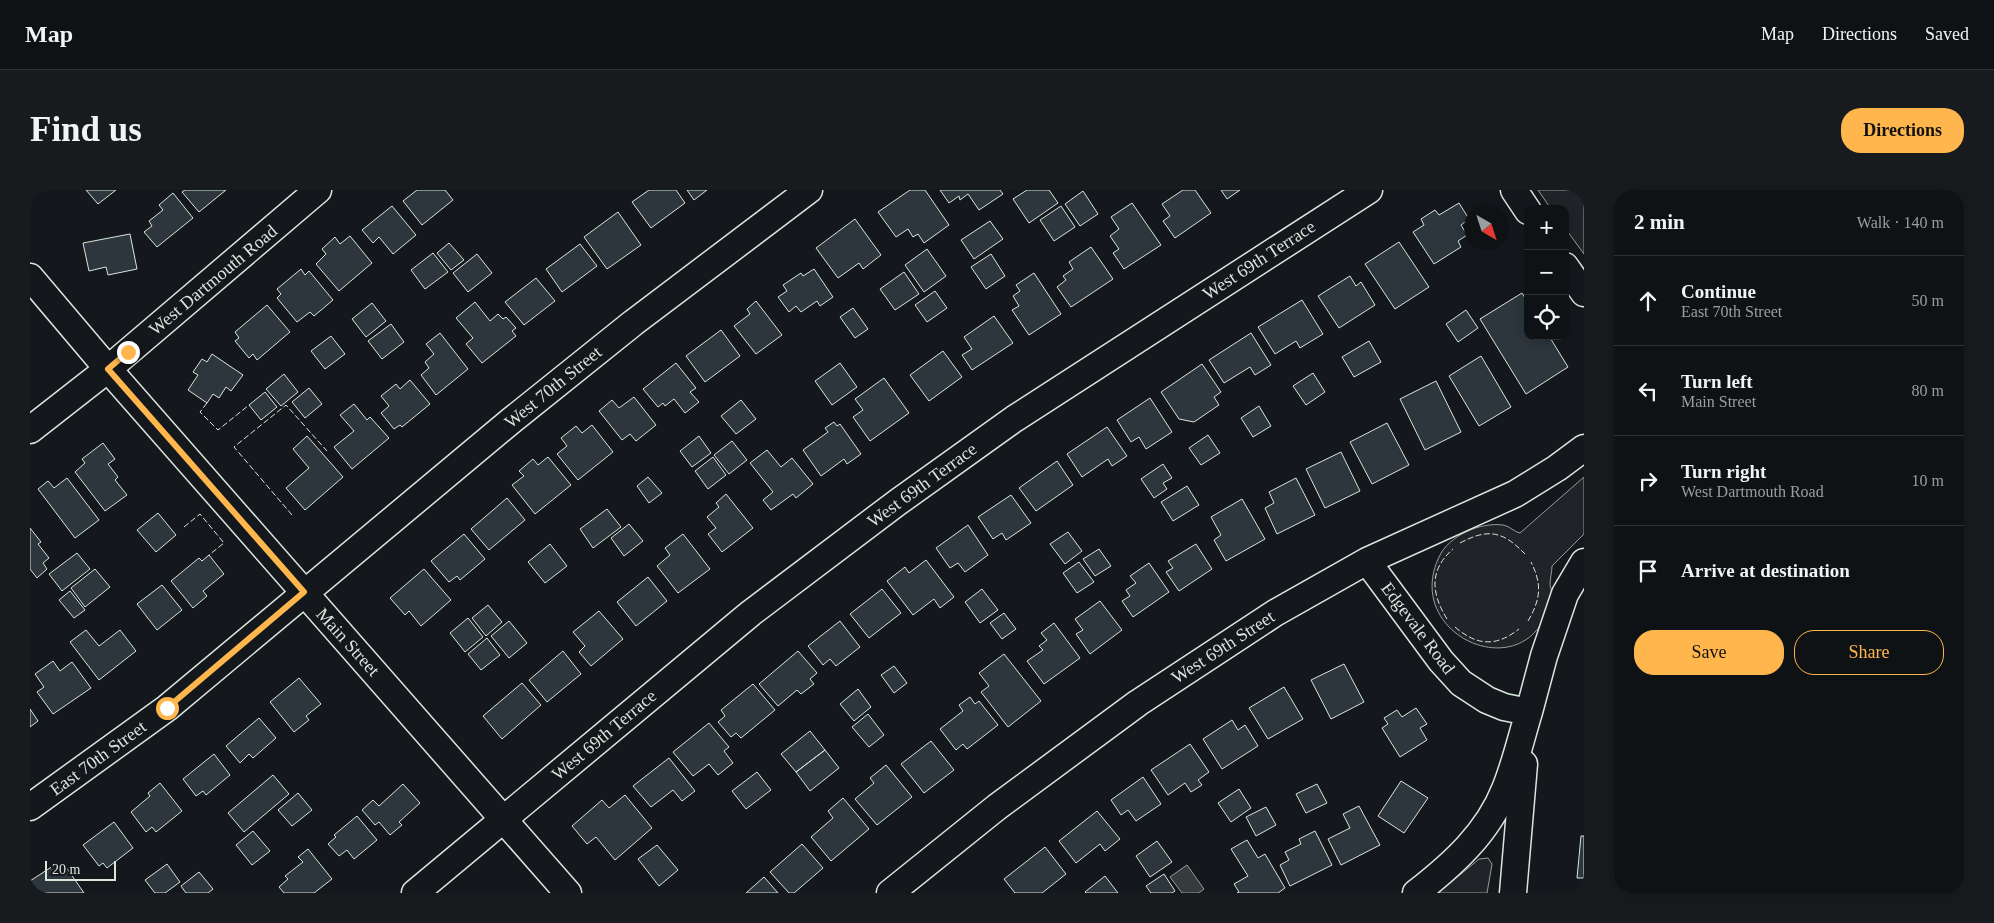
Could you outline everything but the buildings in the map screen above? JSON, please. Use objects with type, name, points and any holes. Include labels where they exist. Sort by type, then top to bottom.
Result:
[{"type":"street","name":"West Dartmouth Road","points":[[30,430],[108,369],[318,190]]},
{"type":"street","name":"West 70th Street","points":[[304,592],[626,329],[808,190]]},
{"type":"street","name":"West 69th Terrace","points":[[415,893],[751,613],[898,502],[1014,419],[1369,190]]},
{"type":"street","points":[[1514,190],[1524,205]]},
{"type":"street","points":[[1569,272],[1584,293]]},
{"type":"street","name":"Main Street","points":[[30,277],[108,369],[568,893]]},
{"type":"street","name":"West 69th Street","points":[[890,893],[997,807],[1138,703],[1275,613],[1367,561],[1515,494],[1557,468],[1584,448]]},
{"type":"street","name":"Edgevale Road","points":[[1367,561],[1441,661],[1461,683],[1487,700],[1504,707],[1529,712]]},
{"type":"street","points":[[1416,893],[1475,840],[1496,808],[1505,790],[1544,656],[1565,594],[1584,562]]},
{"type":"street","name":"East 70th Street","points":[[30,808],[167,708],[304,592]]},
{"type":"street","points":[[1513,893],[1529,712]]},
{"type":"shaded area","points":[[1538,190],[1584,190],[1584,254],[1569,233],[1569,205],[1548,205]]},
{"type":"shaded area","points":[[1584,477],[1584,534],[1552,566],[1550,585],[1552,598],[1539,628],[1519,643],[1496,648],[1473,643],[1452,630],[1438,610],[1432,586],[1439,557],[1450,542],[1466,532],[1485,526],[1503,525],[1520,533]]},
{"type":"shaded area","points":[[1488,858],[1492,864],[1487,893],[1438,893],[1479,859]]},
{"type":"shaded area","points":[[1187,865],[1204,889],[1199,893],[1182,893],[1170,877]]},
{"type":"fence","points":[[207,403],[200,412],[218,430],[249,405]]},
{"type":"fence","points":[[292,515],[234,447],[286,405],[327,451]]},
{"type":"fence","points":[[184,527],[200,514],[224,543],[209,555]]},
{"type":"fence","points":[[1460,543],[1479,535],[1495,534],[1510,540],[1525,554]]},
{"type":"fence","points":[[1447,619],[1438,600],[1435,582],[1440,565],[1453,549]]},
{"type":"fence","points":[[1528,621],[1538,598],[1537,577],[1531,562]]},
{"type":"fence","points":[[1455,627],[1471,638],[1487,642],[1502,639],[1519,629]]},
{"type":"route","points":[[128,352],[108,369],[304,592],[167,708]]}]
